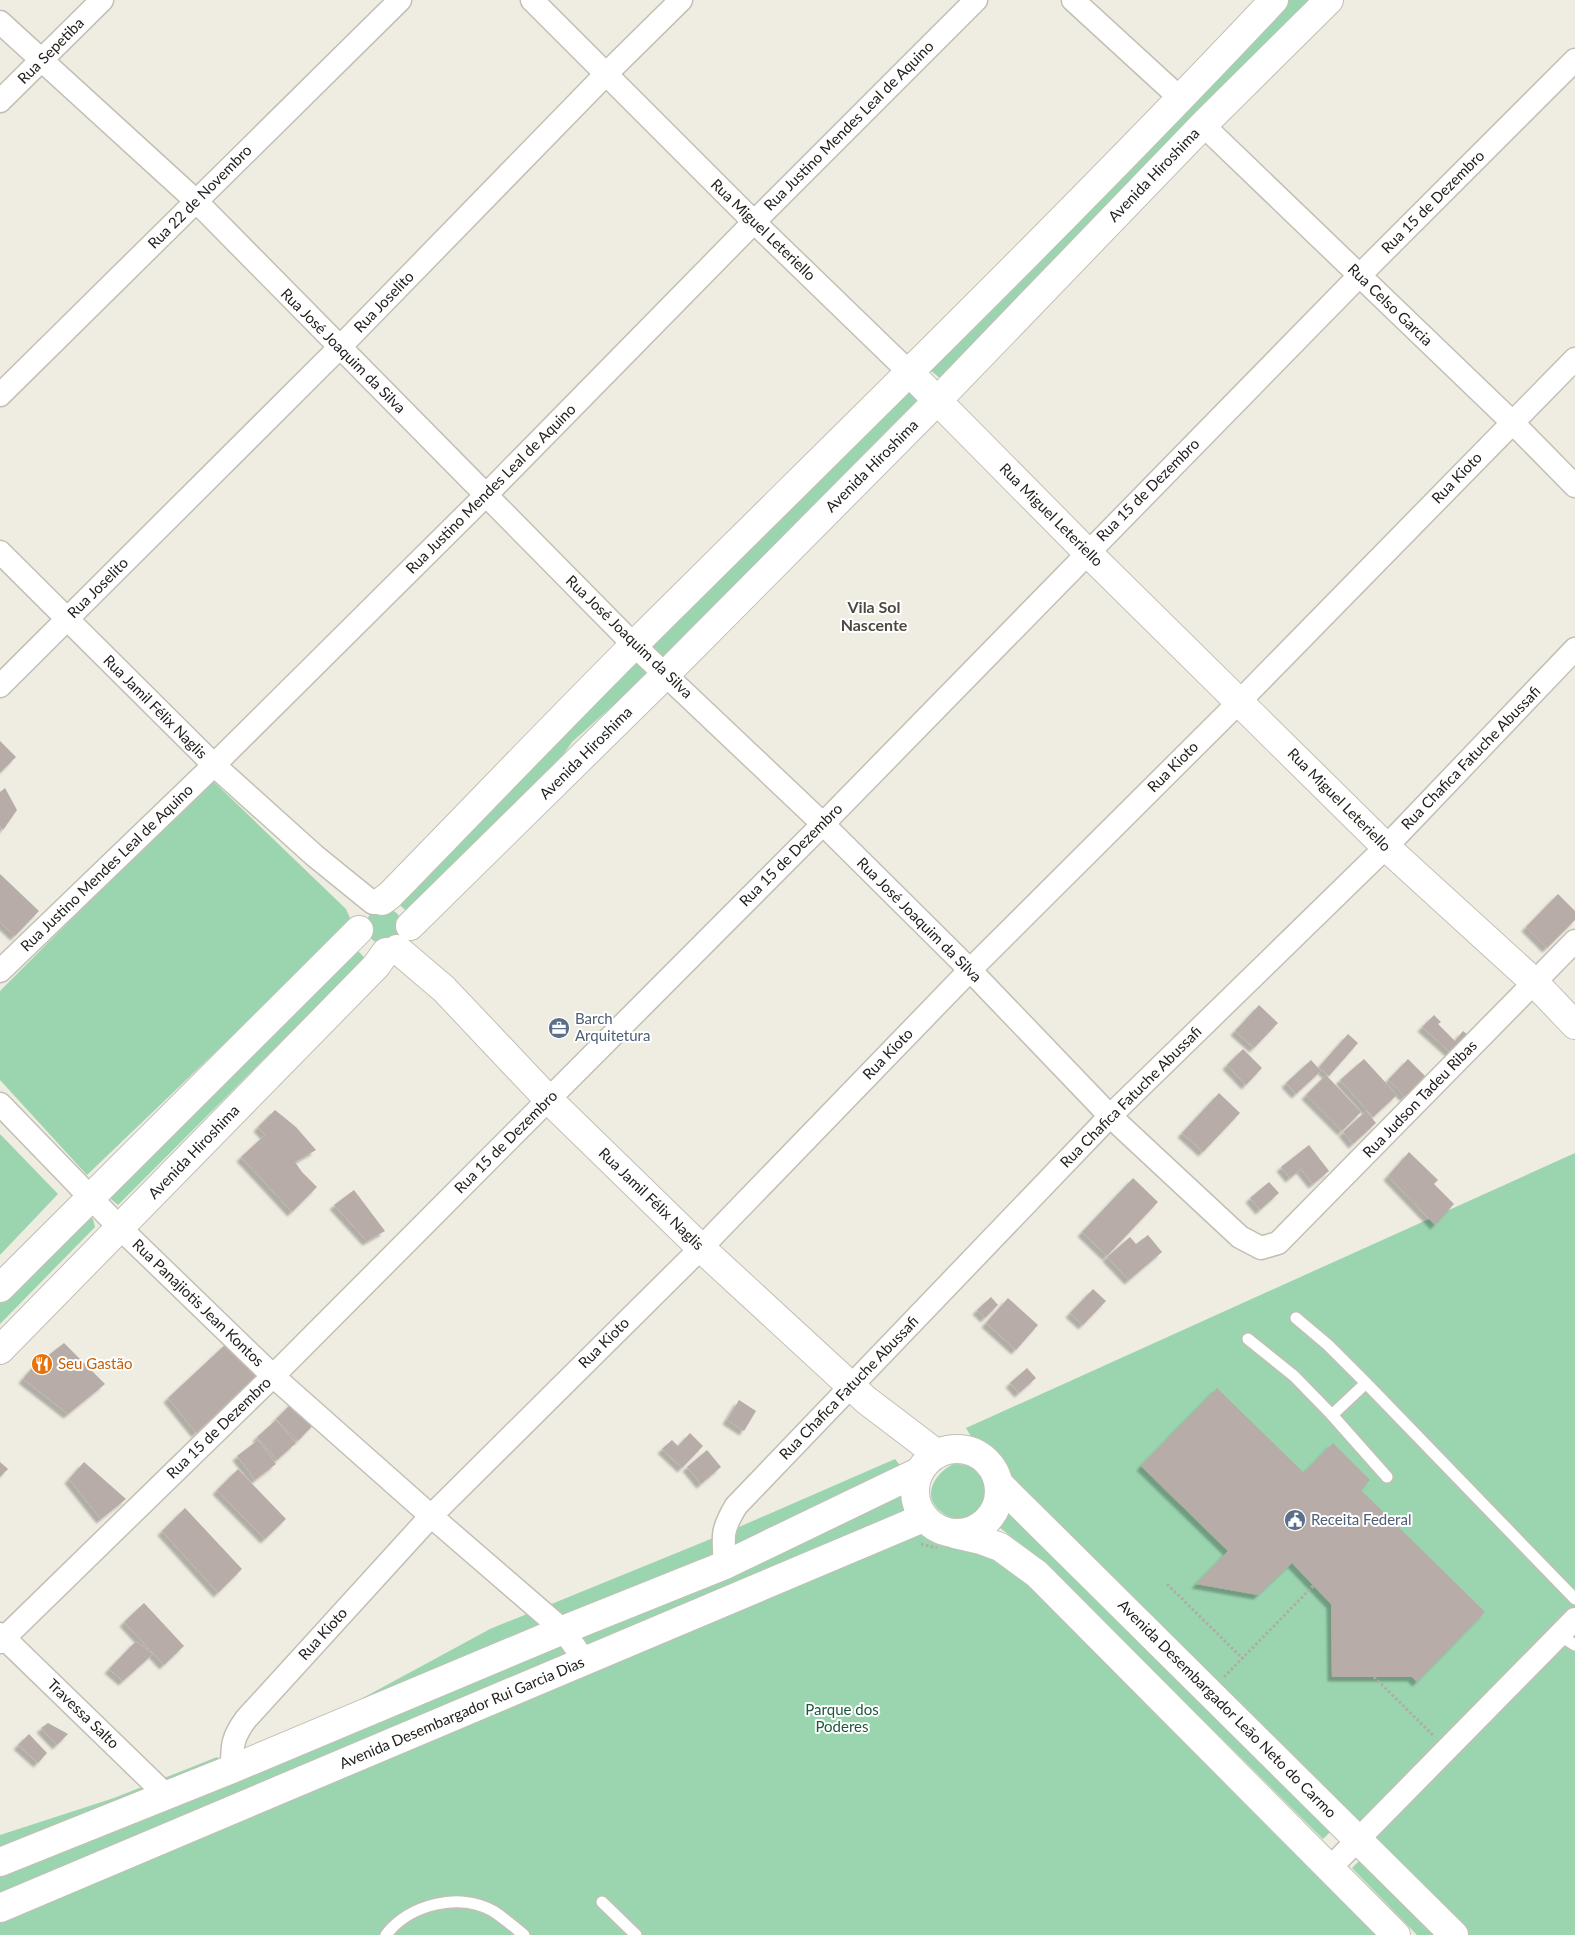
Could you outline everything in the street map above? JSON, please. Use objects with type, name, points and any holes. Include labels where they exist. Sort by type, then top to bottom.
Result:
[{"type":"main road","points":[[0,1288],[369,912],[390,895],[634,645],[910,373],[1181,98],[1274,0]]},
{"type":"main road","name":"Avenida Hiroshima","points":[[0,1350],[400,941],[936,401],[1203,125],[1329,0]]},
{"type":"main road","name":"Rua Miguel Leteriello","points":[[910,373],[1238,702],[1386,847],[1534,982],[1575,1025]]},
{"type":"main road","points":[[398,905],[404,910],[409,918],[400,941],[371,949],[361,938],[369,912],[398,905]]},
{"type":"main road","name":"Rua Jamil Félix Naglis","points":[[400,941],[548,1099],[701,1248],[859,1392],[926,1464]]},
{"type":"main road","points":[[0,1862],[165,1794],[232,1769],[563,1630],[725,1565],[926,1464],[952,1449],[968,1450],[982,1457],[993,1469],[999,1484],[999,1499],[994,1513],[983,1525],[970,1532],[955,1534]]},
{"type":"main road","points":[[926,1464],[914,1486],[916,1503],[923,1518],[937,1529],[1000,1547],[1037,1574],[1396,1935]]},
{"type":"main road","name":"Avenida Desembargador Leão Neto do Carmo","points":[[999,1484],[1454,1935]]},
{"type":"main road","name":"Avenida Desembargador Rui Garcia Dias","points":[[0,1908],[923,1518]]},
{"type":"street","name":"Rua Sepetiba","points":[[0,101],[102,0]]},
{"type":"street","name":"Rua 22 de Novembro","points":[[0,395],[400,0]]},
{"type":"street","name":"Rua Miguel Leteriello","points":[[532,0],[754,222],[910,373]]},
{"type":"street","name":"Rua Joselito","points":[[0,686],[339,348],[681,0]]},
{"type":"street","name":"Rua Justino Mendes Leal de Aquino","points":[[0,971],[214,765],[486,495],[754,222],[976,0]]},
{"type":"street","points":[[1073,0],[1181,98]]},
{"type":"street","name":"Rua José Joaquim da Silva","points":[[0,22],[196,201],[634,645],[823,824],[970,970],[1110,1116],[1240,1237],[1261,1248]]},
{"type":"street","name":"Rua 15 de Dezembro","points":[[1,1638],[274,1376],[823,824],[1087,552],[1575,60]]},
{"type":"street","name":"Rua Celso Garcia","points":[[1203,125],[1512,422],[1575,486]]},
{"type":"street","name":"Rua Kioto","points":[[232,1769],[232,1746],[236,1733],[246,1718],[431,1516],[701,1248],[970,970],[1238,702],[1575,359]]},
{"type":"street","name":"Rua Jamil Félix Naglis","points":[[0,552],[214,765],[315,856],[369,912]]},
{"type":"street","name":"Rua Chafica Fatuche Abussafi","points":[[725,1565],[723,1540],[725,1524],[736,1506],[859,1392],[1110,1116],[1386,847],[1575,649]]},
{"type":"street","name":"Rua Judson Tadeu Ribas","points":[[1261,1248],[1278,1244],[1575,941]]},
{"type":"street","name":"Rua Panajiotis Jean Kontos","points":[[0,1104],[120,1228],[274,1376],[431,1516],[563,1630],[585,1661]]},
{"type":"street","points":[[1330,1868],[1447,1749],[1567,1640],[1575,1618]]},
{"type":"street","name":"Travessa Salto","points":[[1,1638],[165,1794]]},
{"type":"lane","points":[[1296,1318],[1328,1344],[1575,1599]]},
{"type":"lane","points":[[1248,1338],[1294,1376],[1388,1477]]},
{"type":"lane","points":[[1332,1415],[1366,1383]]},
{"type":"lane","points":[[386,1935],[393,1926],[413,1912],[438,1904],[469,1902],[493,1911],[524,1935]]},
{"type":"lane","points":[[602,1902],[636,1935]]},
{"type":"path","points":[[1167,1584],[1242,1658]]},
{"type":"path","points":[[1209,1692],[1314,1585]]},
{"type":"path","points":[[1374,1677],[1447,1749]]},
{"type":"green space","points":[[1282,0],[1315,0],[941,379],[925,366]]},
{"type":"green space","points":[[907,386],[921,398],[655,668],[572,742],[547,778],[412,916],[392,898]]},
{"type":"green space","points":[[211,779],[346,909],[350,918],[348,925],[87,1175],[0,1080],[0,991]]},
{"type":"green space","points":[[384,908],[391,909],[397,913],[401,919],[401,933],[397,939],[391,943],[384,944],[377,943],[371,939],[367,933],[366,926],[367,919],[371,913],[377,909]]},
{"type":"green space","points":[[351,944],[367,960],[288,1035],[118,1205],[105,1194]]},
{"type":"green space","points":[[0,1134],[58,1194],[0,1255]]},
{"type":"green space","points":[[1575,1153],[1575,1935],[1454,1935],[999,1484],[966,1428]]},
{"type":"green space","points":[[85,1214],[93,1219],[95,1227],[0,1324],[0,1301]]},
{"type":"green space","name":"Parque dos Poderes","points":[[895,1459],[955,1534],[1000,1547],[1396,1935],[0,1935],[0,1835],[114,1798],[217,1757],[232,1769],[490,1629],[723,1534]]},
{"type":"green space","points":[[953,1464],[970,1466],[978,1471],[988,1485],[1337,1825],[1323,1839],[1045,1563],[981,1513],[963,1520],[952,1518],[937,1508],[932,1501],[932,1487],[940,1474]]},
{"type":"green space","points":[[1364,1856],[1443,1935],[1417,1935],[1352,1868]]},
{"type":"building","points":[[0,741],[16,757],[0,773]]},
{"type":"building","points":[[5,788],[17,810],[3,830],[0,826],[0,792]]},
{"type":"building","points":[[0,874],[39,911],[15,936],[0,922]]},
{"type":"building","points":[[1558,894],[1575,911],[1575,920],[1547,948],[1526,927]]},
{"type":"building","points":[[1259,1005],[1278,1023],[1254,1048],[1235,1031]]},
{"type":"building","points":[[1434,1015],[1441,1022],[1438,1024],[1455,1041],[1463,1031],[1468,1035],[1451,1053],[1422,1027]]},
{"type":"building","points":[[1348,1034],[1358,1043],[1329,1076],[1319,1067]]},
{"type":"building","points":[[1243,1049],[1262,1068],[1246,1085],[1227,1065]]},
{"type":"building","points":[[1364,1059],[1397,1095],[1373,1117],[1340,1080]]},
{"type":"building","points":[[1408,1059],[1425,1076],[1405,1097],[1388,1080]]},
{"type":"building","points":[[1311,1060],[1321,1071],[1296,1094],[1286,1083]]},
{"type":"building","points":[[1326,1075],[1361,1112],[1342,1131],[1306,1095]]},
{"type":"building","points":[[1219,1093],[1240,1113],[1203,1152],[1182,1133]]},
{"type":"building","points":[[275,1110],[296,1127],[316,1150],[295,1162],[317,1187],[292,1212],[241,1157],[265,1135],[258,1127]]},
{"type":"building","points":[[1366,1111],[1376,1123],[1353,1144],[1343,1132]]},
{"type":"building","points":[[1309,1145],[1329,1171],[1313,1184],[1301,1169],[1290,1178],[1281,1167]]},
{"type":"building","points":[[1409,1152],[1438,1180],[1434,1184],[1454,1204],[1435,1225],[1388,1176]]},
{"type":"building","points":[[1133,1178],[1158,1202],[1107,1256],[1082,1232]]},
{"type":"building","points":[[1269,1182],[1279,1193],[1260,1210],[1250,1198]]},
{"type":"building","points":[[354,1190],[385,1231],[367,1241],[334,1205]]},
{"type":"building","points":[[1148,1235],[1162,1252],[1129,1280],[1107,1257],[1130,1237],[1136,1244]]},
{"type":"building","points":[[1093,1289],[1106,1301],[1083,1325],[1070,1313]]},
{"type":"building","points":[[991,1297],[998,1305],[985,1318],[977,1310]]},
{"type":"building","points":[[1008,1298],[1038,1325],[1016,1350],[986,1323]]},
{"type":"building","points":[[64,1343],[105,1384],[68,1414],[23,1379],[32,1368]]},
{"type":"building","points":[[227,1343],[257,1377],[196,1433],[168,1398]]},
{"type":"building","points":[[1027,1368],[1036,1378],[1019,1393],[1010,1383]]},
{"type":"building","name":"Receita Federal","points":[[1217,1388],[1304,1473],[1333,1443],[1370,1480],[1361,1490],[1485,1612],[1417,1682],[1412,1677],[1332,1677],[1331,1604],[1292,1563],[1258,1595],[1196,1584],[1228,1551],[1141,1466]]},
{"type":"building","points":[[739,1400],[756,1411],[744,1431],[727,1420]]},
{"type":"building","points":[[294,1401],[316,1422],[298,1441],[276,1419]]},
{"type":"building","points":[[276,1420],[296,1443],[277,1460],[257,1437]]},
{"type":"building","points":[[690,1433],[703,1446],[682,1468],[662,1449],[672,1440],[678,1446]]},
{"type":"building","points":[[258,1440],[276,1464],[255,1480],[237,1456]]},
{"type":"building","points":[[707,1450],[721,1467],[701,1484],[687,1467]]},
{"type":"building","points":[[0,1462],[8,1469],[0,1477]]},
{"type":"building","points":[[84,1462],[126,1499],[101,1519],[69,1479]]},
{"type":"building","points":[[238,1469],[286,1519],[265,1539],[217,1490]]},
{"type":"building","points":[[185,1508],[242,1569],[218,1593],[162,1531]]},
{"type":"building","points":[[144,1603],[184,1646],[164,1665],[124,1622]]},
{"type":"building","points":[[136,1641],[153,1654],[123,1681],[109,1669]]},
{"type":"building","points":[[48,1723],[68,1734],[57,1745],[41,1728]]},
{"type":"building","points":[[29,1734],[47,1753],[38,1763],[18,1745]]},
{"type":"place","name":"Barch Arquitetura","points":[[559,1028]]},
{"type":"place","name":"Seu Gastão","points":[[42,1364]]},
{"type":"place","name":"Receita Federal","points":[[1295,1520]]},
{"type":"district","name":"Vila Sol Nascente","points":[[874,616]]}]
